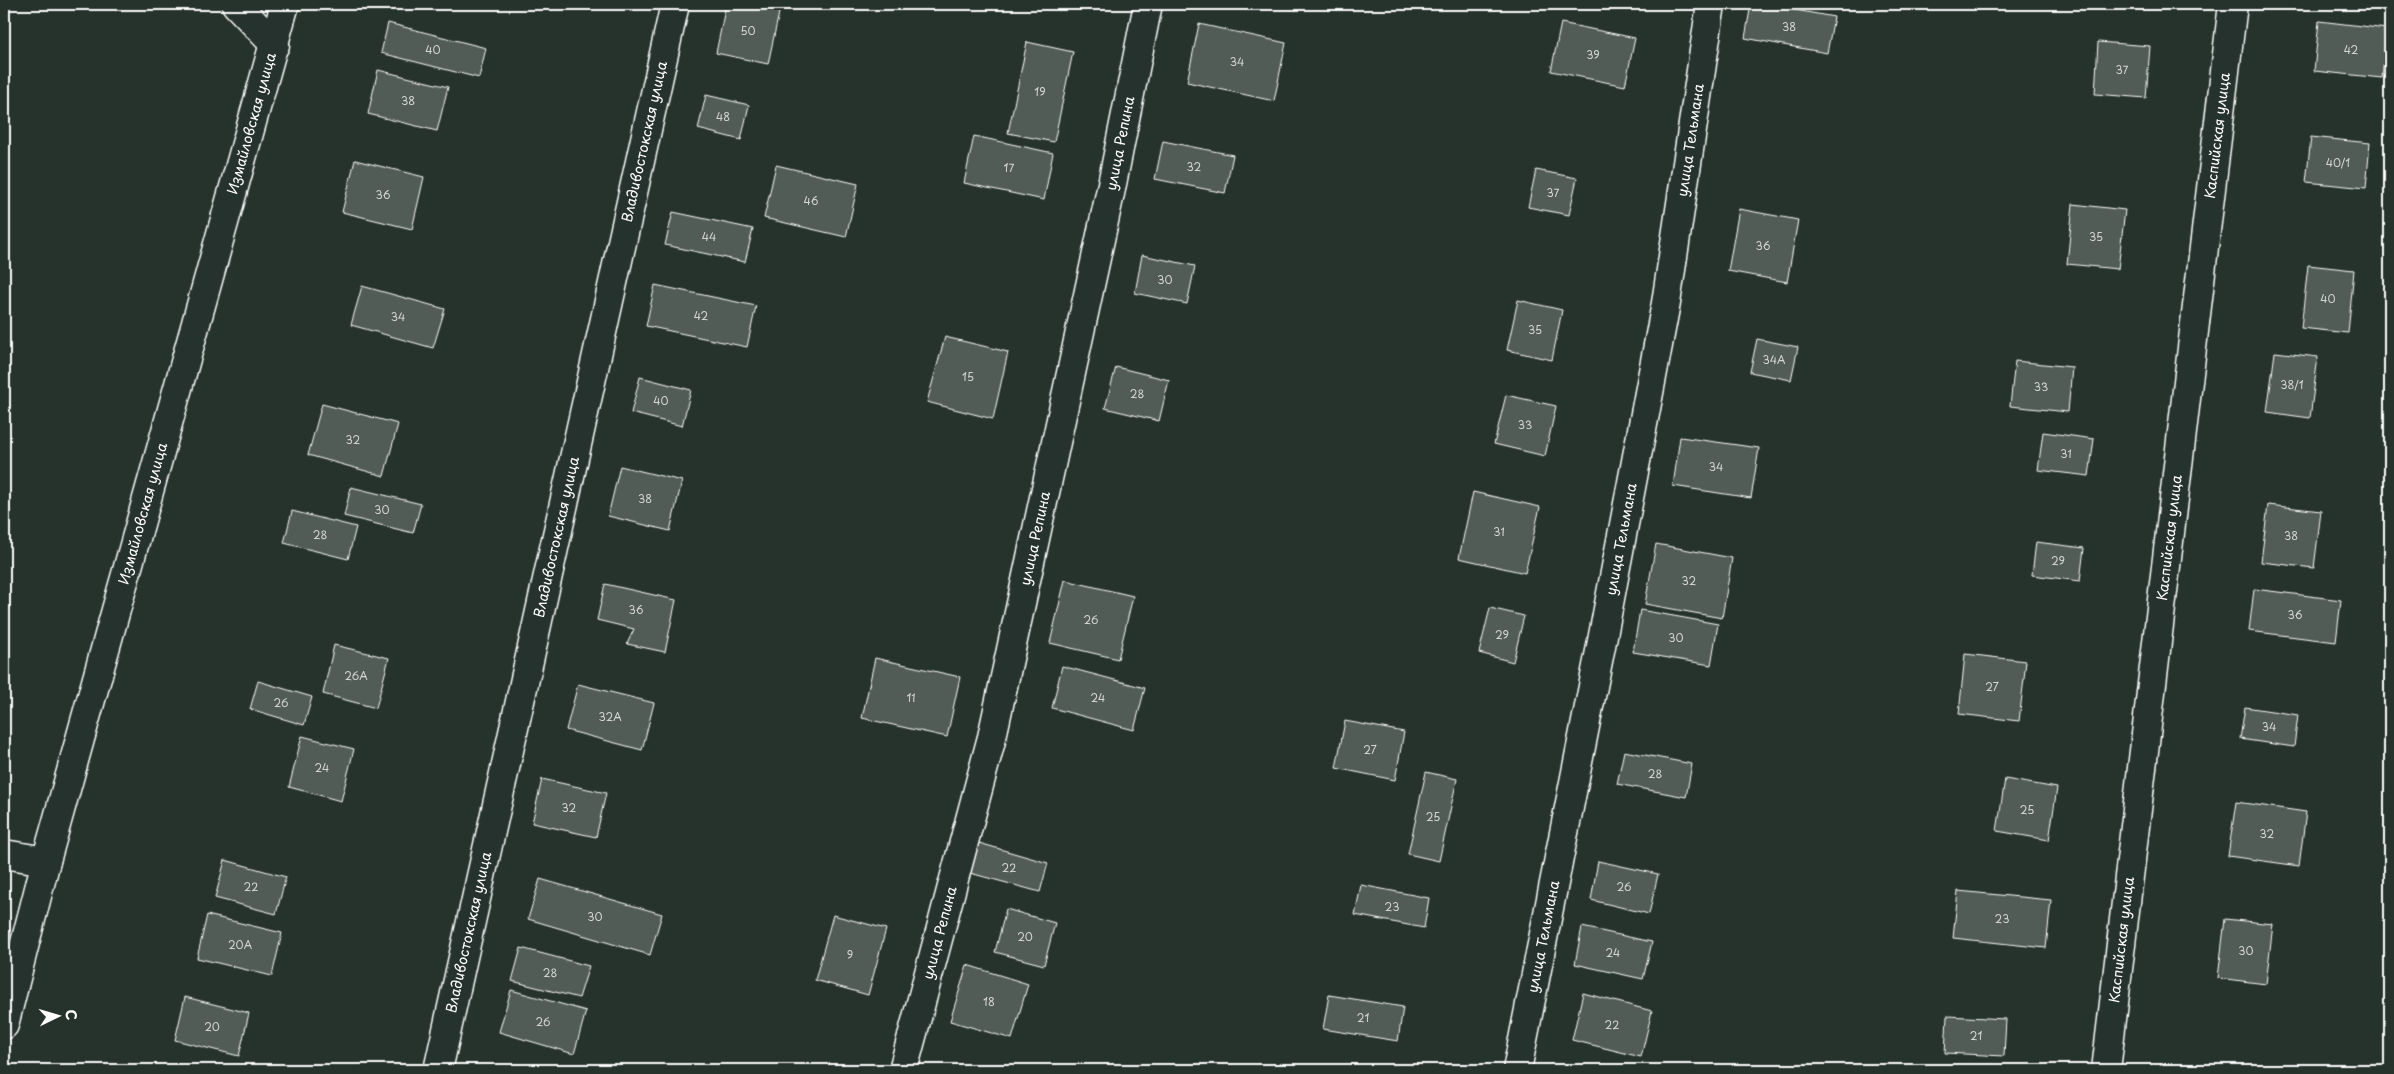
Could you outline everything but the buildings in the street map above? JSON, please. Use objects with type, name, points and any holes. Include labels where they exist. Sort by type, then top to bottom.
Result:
[{"type":"street","points":[[236,4],[275,45]]},
{"type":"street","name":"Измайловская улица","points":[[4,1025],[46,860],[285,4]]},
{"type":"street","name":"Владивостокская улица","points":[[438,1070],[676,4]]},
{"type":"street","name":"улица Репина","points":[[903,1070],[992,736],[1111,189],[1148,4]]},
{"type":"street","name":"улица Тельмана","points":[[1517,1070],[1601,646],[1664,313],[1711,4]]},
{"type":"street","name":"Каспийская улица","points":[[2106,1070],[2232,4]]},
{"type":"street","points":[[4,854],[46,860]]}]
